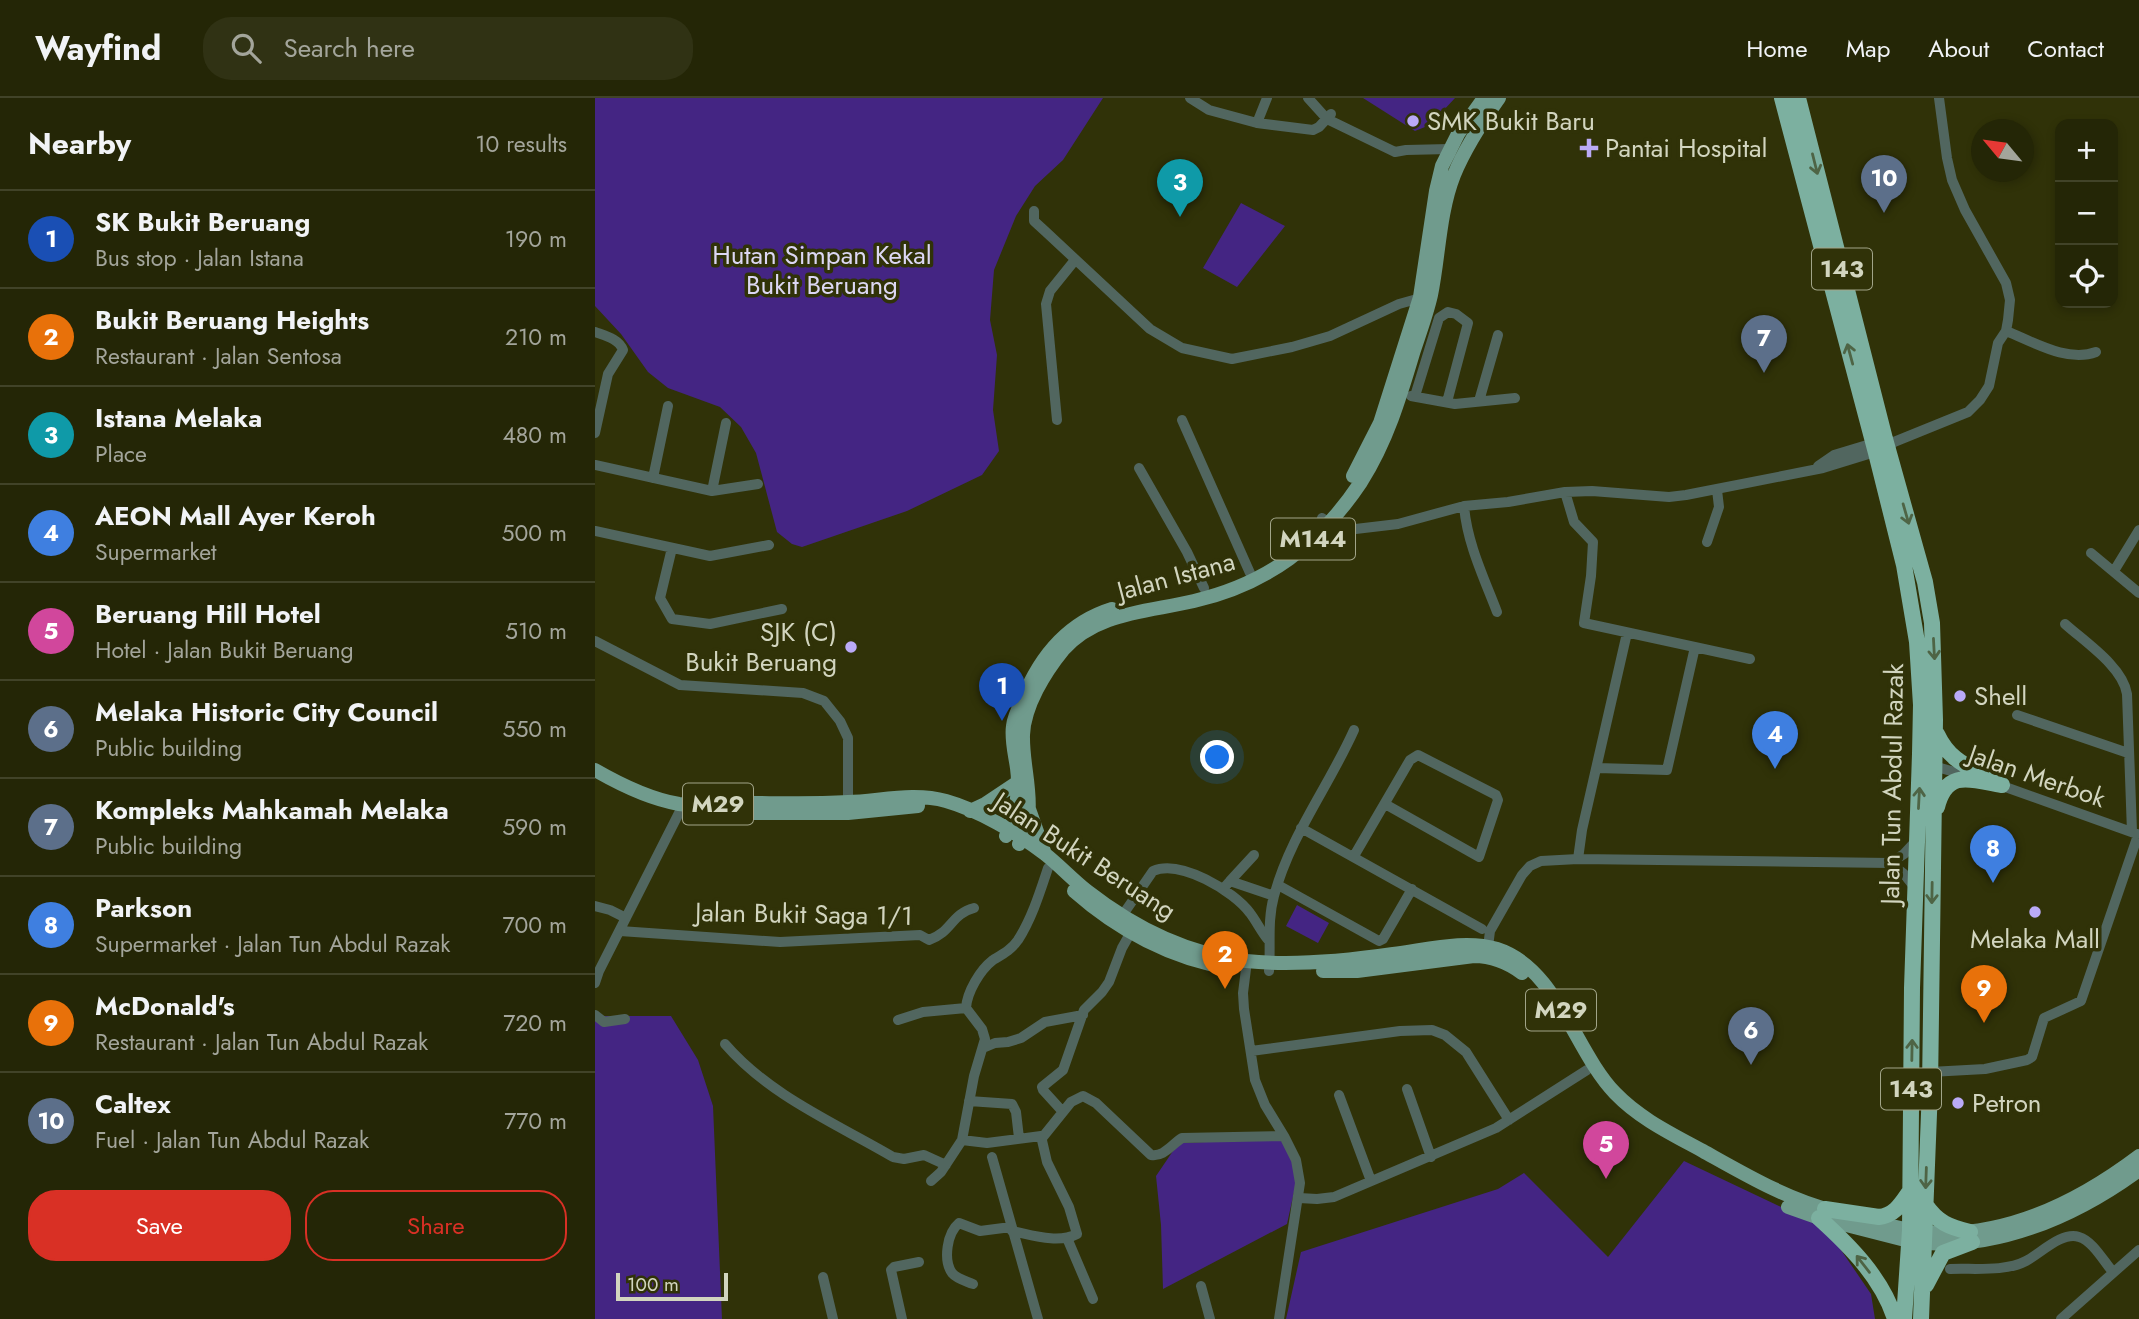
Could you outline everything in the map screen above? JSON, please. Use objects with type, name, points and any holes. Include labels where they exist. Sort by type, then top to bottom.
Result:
[{"type":"highway","name":"Jalan Tun Abdul Razak","points":[[1782,98],[1925,582],[1932,623],[1935,729],[1916,841],[1910,1191],[1923,1292],[1921,1319]]},
{"type":"highway","name":"Jalan Tun Abdul Razak","points":[[1798,98],[1883,445],[1917,642],[1933,825],[1926,1205],[1917,1237],[1903,1319]]},
{"type":"highway","points":[[1935,729],[1946,752],[2002,786]]},
{"type":"highway","points":[[1933,825],[1941,794],[1954,781],[1962,779],[2002,786]]},
{"type":"highway","points":[[1822,1213],[1886,1216],[1899,1207],[1910,1191]]},
{"type":"highway","points":[[1926,1205],[1942,1223],[1971,1237]]},
{"type":"highway","points":[[1822,1213],[1883,1291],[1895,1319]]},
{"type":"highway","points":[[1923,1292],[1943,1253],[1971,1237]]},
{"type":"main road","points":[[1445,213],[1444,192],[1453,161],[1450,149],[1461,145],[1492,101]]},
{"type":"main road","name":"Jalan Istana","points":[[1014,838],[1029,807],[1023,733],[1027,714],[1051,667],[1075,638],[1101,622],[1236,589],[1263,576],[1290,559],[1351,497],[1408,395],[1425,298],[1455,174],[1492,101]]},
{"type":"main road","name":"Jalan Istana","points":[[1014,838],[1018,782],[1013,723],[1028,686],[1062,637],[1094,614],[1204,588],[1250,573],[1326,521],[1372,443],[1425,298],[1436,191],[1450,149]]},
{"type":"main road","name":"Jalan Bukit Beruang","points":[[595,770],[618,783],[681,804],[848,808],[912,796],[947,801],[970,811],[1014,838],[1122,916],[1177,944],[1247,965]]},
{"type":"main road","name":"Jalan Bukit Beruang","points":[[595,780],[613,790],[679,813],[929,806],[1014,838]]},
{"type":"main road","points":[[970,811],[1018,782]]},
{"type":"main road","points":[[1029,807],[1047,861]]},
{"type":"main road","name":"Jalan Bukit Beruang","points":[[1047,861],[1092,907],[1131,932],[1175,954],[1210,965],[1357,971],[1474,956],[1499,960],[1532,984],[1602,1092],[1617,1107],[1652,1132],[1770,1199],[1917,1237],[1971,1237]]},
{"type":"main road","name":"Jalan Bukit Beruang","points":[[1269,966],[1340,961],[1462,946],[1488,947],[1508,953],[1535,973],[1599,1072],[1614,1092],[1636,1111],[1655,1125],[1769,1188],[1822,1213]]},
{"type":"main road","points":[[1971,1237],[2048,1212],[2113,1176],[2139,1156]]},
{"type":"main road","points":[[1971,1237],[2025,1231],[2053,1220],[2098,1197],[2139,1170]]},
{"type":"street","points":[[1190,98],[1209,110],[1257,123],[1313,130],[1327,115]]},
{"type":"street","points":[[1209,110],[1216,98]]},
{"type":"street","points":[[1257,123],[1267,98]]},
{"type":"street","points":[[1308,98],[1327,115],[1385,143],[1406,150],[1450,149]]},
{"type":"street","points":[[1326,521],[1347,530],[1398,524],[1464,506],[1565,492],[1592,491],[1669,497],[1717,490],[1810,471],[1968,412],[1989,386],[1999,343],[2005,331],[2010,291],[1965,210],[1952,180],[1939,98]]},
{"type":"street","points":[[1034,211],[1034,221],[1075,260],[1150,329],[1182,348],[1232,359],[1330,336],[1425,298]]},
{"type":"street","points":[[1057,420],[1046,304],[1050,291],[1075,260]]},
{"type":"street","points":[[1447,402],[1468,323],[1456,314],[1448,312],[1439,318],[1408,395],[1447,402],[1515,398]]},
{"type":"street","points":[[2005,331],[2064,353],[2086,356],[2096,352]]},
{"type":"street","points":[[595,332],[615,340],[623,351],[608,374],[595,433]]},
{"type":"street","points":[[1479,401],[1498,335]]},
{"type":"street","points":[[653,478],[668,406]]},
{"type":"street","points":[[1182,420],[1250,573]]},
{"type":"street","points":[[712,491],[726,423]]},
{"type":"street","points":[[1810,471],[1834,455],[1883,445]]},
{"type":"street","points":[[595,465],[712,491],[758,484]]},
{"type":"street","points":[[1139,468],[1187,552],[1204,588]]},
{"type":"street","points":[[1707,542],[1719,507],[1717,490]]},
{"type":"street","points":[[1565,492],[1574,522],[1593,542],[1591,576],[1583,621],[1750,659]]},
{"type":"street","points":[[1464,506],[1471,542],[1497,612]]},
{"type":"street","points":[[2113,571],[2139,530]]},
{"type":"street","points":[[595,531],[709,556],[769,545]]},
{"type":"street","points":[[672,548],[660,598],[672,619],[710,624],[782,609]]},
{"type":"street","points":[[2091,553],[2139,593]]},
{"type":"street","points":[[1930,1072],[1985,1069],[2032,1057],[2044,1018],[2081,1001],[2126,874],[2136,834],[2124,681],[2116,670],[2065,624]]},
{"type":"street","points":[[1578,859],[1582,830],[1627,633]]},
{"type":"street","points":[[595,641],[680,685],[803,693],[824,701],[840,721],[848,738],[848,808]]},
{"type":"street","points":[[1597,768],[1667,770],[1695,647]]},
{"type":"street","points":[[2017,715],[2128,753]]},
{"type":"street","points":[[1269,966],[1269,919],[1285,858],[1342,757],[1354,730]]},
{"type":"street","points":[[1354,856],[1410,760],[1418,755],[1496,794],[1497,804],[1479,857],[1385,804]]},
{"type":"street","name":"Jalan Merbok","points":[[1927,764],[2002,786],[2136,834]]},
{"type":"street","points":[[595,984],[599,971],[679,813]]},
{"type":"street","points":[[1301,828],[1482,929]]},
{"type":"street","points":[[1488,947],[1490,931],[1522,875],[1530,866],[1541,861],[1578,859],[1890,863],[1904,854],[1916,841]]},
{"type":"street","points":[[1226,885],[1254,855]]},
{"type":"street","points":[[931,1181],[962,1140],[974,1076],[985,1039],[982,1029],[966,1008],[967,999],[983,971],[995,959],[1008,952],[1019,938],[1047,861]]},
{"type":"street","points":[[1890,863],[1916,887]]},
{"type":"street","points":[[1122,916],[1156,869],[1183,870],[1226,885],[1275,890],[1379,941],[1383,939],[1412,889]]},
{"type":"street","points":[[2126,874],[2139,877]]},
{"type":"street","points":[[1226,885],[1250,912],[1269,941]]},
{"type":"street","points":[[595,906],[626,918]]},
{"type":"street","name":"Jalan Bukit Saga 1/1","points":[[620,932],[780,942],[920,935],[929,940],[942,936],[962,911],[974,908]]},
{"type":"street","points":[[1063,1112],[1042,1087],[1063,1070],[1083,1015],[1109,982],[1131,932]]},
{"type":"street","points":[[1247,965],[1244,1009],[1259,1094],[1284,1136],[1299,1172],[1299,1198],[1279,1319]]},
{"type":"street","points":[[898,1020],[923,1012],[966,1008]]},
{"type":"street","points":[[595,1015],[604,1022],[625,1019]]},
{"type":"street","points":[[983,1048],[1021,1038],[1045,1022],[1083,1015]]},
{"type":"street","points":[[1251,1051],[1400,1031],[1432,1030],[1445,1035],[1466,1052],[1509,1120]]},
{"type":"street","points":[[725,1044],[767,1083],[793,1102],[893,1157],[904,1159],[924,1155],[946,1164]]},
{"type":"street","points":[[1299,1198],[1325,1199],[1431,1157],[1509,1120],[1587,1070]]},
{"type":"street","points":[[1407,1089],[1431,1157]]},
{"type":"street","points":[[1339,1095],[1371,1181]]},
{"type":"street","points":[[1042,1138],[1077,1097],[1087,1098],[1151,1155],[1158,1156],[1182,1138],[1284,1136]]},
{"type":"street","points":[[969,1101],[1001,1101],[1012,1104],[1016,1112],[1019,1138]]},
{"type":"street","points":[[962,1140],[987,1143],[1039,1135],[1047,1162],[1077,1229],[1077,1234],[1067,1238],[1035,1236],[1012,1229],[985,1231],[959,1223],[954,1227],[948,1243],[948,1264],[957,1277],[973,1284]]},
{"type":"street","points":[[992,1157],[1038,1319]]},
{"type":"street","points":[[1950,1269],[2011,1266],[2025,1262],[2069,1236],[2086,1241],[2113,1272]]},
{"type":"street","points":[[1067,1238],[1093,1299]]},
{"type":"street","points":[[2060,1319],[2139,1250]]},
{"type":"street","points":[[902,1319],[891,1270],[919,1262]]},
{"type":"street","points":[[823,1277],[833,1319]]},
{"type":"street","points":[[1201,1286],[1210,1319]]},
{"type":"green space","name":"Hutan Simpan Kekal Bukit Beruang","points":[[595,98],[1103,98],[1063,160],[1035,186],[1016,216],[994,270],[990,320],[997,355],[993,410],[999,451],[982,475],[907,511],[802,547],[792,544],[777,532],[756,453],[741,427],[720,407],[668,388],[648,372],[621,334],[595,306]]},
{"type":"green space","points":[[1363,98],[1455,98],[1430,125],[1415,131]]},
{"type":"green space","points":[[1241,203],[1285,226],[1237,287],[1203,268]]},
{"type":"green space","points":[[1297,905],[1329,923],[1318,943],[1286,926]]},
{"type":"green space","points":[[595,1016],[671,1016],[698,1060],[713,1106],[722,1319],[595,1319]]},
{"type":"green space","points":[[1280,1139],[1294,1161],[1296,1183],[1287,1224],[1163,1289],[1156,1176],[1175,1148],[1182,1143]]},
{"type":"green space","points":[[1684,1161],[1819,1225],[1839,1247],[1871,1294],[1875,1319],[1286,1319],[1301,1252],[1498,1189],[1524,1173],[1608,1257]]},
{"type":"place","name":"SMK Bukit Baru","points":[[1413,121]]},
{"type":"place","name":"Pantai Hospital","points":[[1589,148]]},
{"type":"place","name":"Caltex","points":[[1884,213]]},
{"type":"place","name":"Istana Melaka","points":[[1180,217]]},
{"type":"place","name":"Kompleks Mahkamah Melaka","points":[[1764,373]]},
{"type":"place","name":"SJK (C) Bukit Beruang","points":[[851,647]]},
{"type":"place","name":"Shell","points":[[1960,696]]},
{"type":"place","name":"SK Bukit Beruang","points":[[1002,721]]},
{"type":"place","name":"AEON Mall Ayer Keroh","points":[[1775,769]]},
{"type":"place","name":"Parkson","points":[[1993,883]]},
{"type":"place","name":"Melaka Mall","points":[[2035,912]]},
{"type":"place","name":"Bukit Beruang Heights","points":[[1225,989]]},
{"type":"place","name":"McDonald's","points":[[1984,1023]]},
{"type":"place","name":"Melaka Historic City Council","points":[[1751,1065]]},
{"type":"place","name":"Petron","points":[[1958,1103]]},
{"type":"place","name":"Beruang Hill Hotel","points":[[1606,1179]]}]
